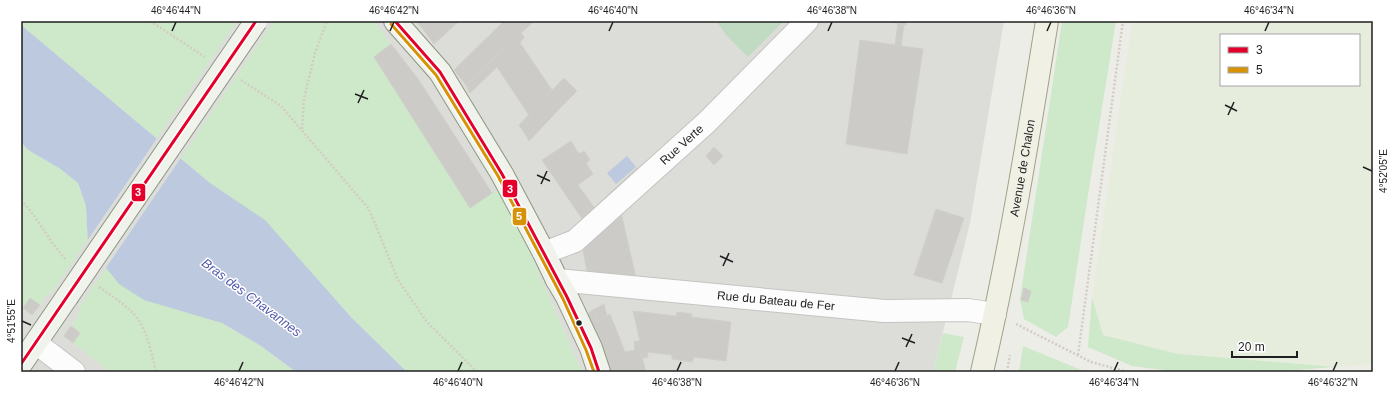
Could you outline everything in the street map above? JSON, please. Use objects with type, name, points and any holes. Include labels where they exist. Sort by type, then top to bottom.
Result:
[{"type":"main road","points":[[21,364],[256,21]]},
{"type":"main road","points":[[394,21],[440,72],[502,174],[544,253],[591,348],[599,372]]},
{"type":"main road","name":"Avenue de Chalon","points":[[982,372],[1020,186],[1047,21]]},
{"type":"street","name":"Rue Verte","points":[[544,253],[575,241],[707,122],[807,21]]},
{"type":"street","name":"Rue du Bateau de Fer","points":[[562,289],[884,311],[968,310],[995,314]]},
{"type":"street","points":[[36,343],[74,372]]},
{"type":"path","points":[[150,21],[209,59]]},
{"type":"path","points":[[302,129],[304,99],[311,68],[327,21]]},
{"type":"path","points":[[1078,355],[1123,21]]},
{"type":"path","points":[[235,76],[281,106],[369,209],[398,280],[427,322],[477,372]]},
{"type":"path","points":[[995,314],[1091,362],[1128,372]]},
{"type":"shaded area","points":[[374,21],[1004,21],[970,223],[933,372],[582,372],[502,190],[470,208],[374,57],[391,44]]},
{"type":"shaded area","points":[[55,288],[80,306],[78,316],[71,326],[80,333],[73,343],[110,372],[21,372],[21,301],[23,308],[30,298],[40,305],[46,295],[52,292]]},
{"type":"green space","points":[[21,21],[374,21],[391,44],[374,57],[470,207],[492,193],[502,190],[582,372],[407,372],[351,317],[265,221],[210,183],[21,25]]},
{"type":"green space","points":[[716,21],[784,21],[748,57],[727,36]]},
{"type":"green space","points":[[1062,21],[1116,21],[1068,327],[1056,337],[1024,319],[1020,299]]},
{"type":"green space","points":[[1132,21],[1373,21],[1373,364],[1335,367],[1178,354],[1103,335],[1092,297]]},
{"type":"green space","points":[[21,142],[28,150],[59,168],[78,183],[86,206],[88,245],[52,292],[46,295],[40,305],[30,298],[23,308],[21,301]]},
{"type":"green space","points":[[103,265],[186,311],[222,323],[261,346],[296,372],[110,372],[73,343],[80,333],[71,326],[78,316],[80,306]]},
{"type":"green space","points":[[1092,297],[1103,335],[1178,354],[1335,367],[1269,372],[1180,372],[1132,366],[1088,347]]},
{"type":"green space","points":[[943,333],[964,337],[955,372],[933,372]]},
{"type":"green space","points":[[1023,346],[1086,372],[1019,372]]},
{"type":"water","name":"Bras des Chavannes","points":[[21,25],[210,183],[265,220],[351,317],[407,372],[296,372],[261,346],[222,323],[144,300],[119,284],[88,245],[86,206],[78,183],[59,168],[28,150],[21,142]]},
{"type":"water","points":[[627,156],[636,167],[616,184],[607,173]]},
{"type":"pier","points":[[237,21],[274,21],[80,306],[55,288]]},
{"type":"building","points":[[416,21],[431,21],[423,29]]},
{"type":"building","points":[[431,21],[459,21],[434,44],[423,29]]},
{"type":"building","points":[[504,21],[534,21],[466,85],[454,70]]},
{"type":"building","points":[[886,21],[906,21],[906,25]]},
{"type":"building","points":[[898,24],[904,25],[901,46],[895,45]]},
{"type":"building","points":[[521,33],[524,37],[520,43],[552,90],[529,115],[497,67],[470,93],[466,85]]},
{"type":"building","points":[[860,40],[923,49],[907,154],[846,144]]},
{"type":"building","points":[[391,44],[418,79],[492,193],[470,208],[374,57]]},
{"type":"building","points":[[564,78],[577,91],[563,105],[560,101],[527,137],[519,125]]},
{"type":"building","points":[[560,101],[563,105],[529,141],[527,137]]},
{"type":"building","points":[[571,141],[579,154],[584,151],[590,160],[586,163],[593,174],[578,185],[598,213],[585,223],[542,160]]},
{"type":"building","points":[[714,147],[723,156],[714,165],[706,156]]},
{"type":"building","points":[[637,168],[641,173],[598,213],[594,208]]},
{"type":"building","points":[[936,209],[964,218],[942,283],[914,275]]},
{"type":"building","points":[[621,213],[637,282],[590,275],[587,271],[583,251],[585,245]]},
{"type":"building","points":[[1024,288],[1031,291],[1028,302],[1021,300]]},
{"type":"building","points":[[30,298],[40,305],[32,315],[23,308]]},
{"type":"building","points":[[604,304],[607,316],[597,322],[593,310]]},
{"type":"building","points":[[593,310],[597,322],[610,314],[625,352],[635,350],[634,342],[638,341],[646,372],[609,372],[586,315]]},
{"type":"building","points":[[633,311],[676,316],[677,312],[692,314],[691,317],[731,322],[726,361],[694,357],[692,362],[672,359],[672,355],[647,352],[648,357],[642,358],[638,341],[640,341]]},
{"type":"building","points":[[71,326],[80,333],[73,343],[64,336]]},
{"type":"transit line","name":"3","points":[[21,364],[256,21]]},
{"type":"transit line","name":"3","points":[[395,21],[440,72],[502,174],[567,297],[591,348],[599,372]]},
{"type":"transit line","name":"5","points":[[391,24],[436,75],[498,176],[563,299],[586,350],[594,372]]}]
